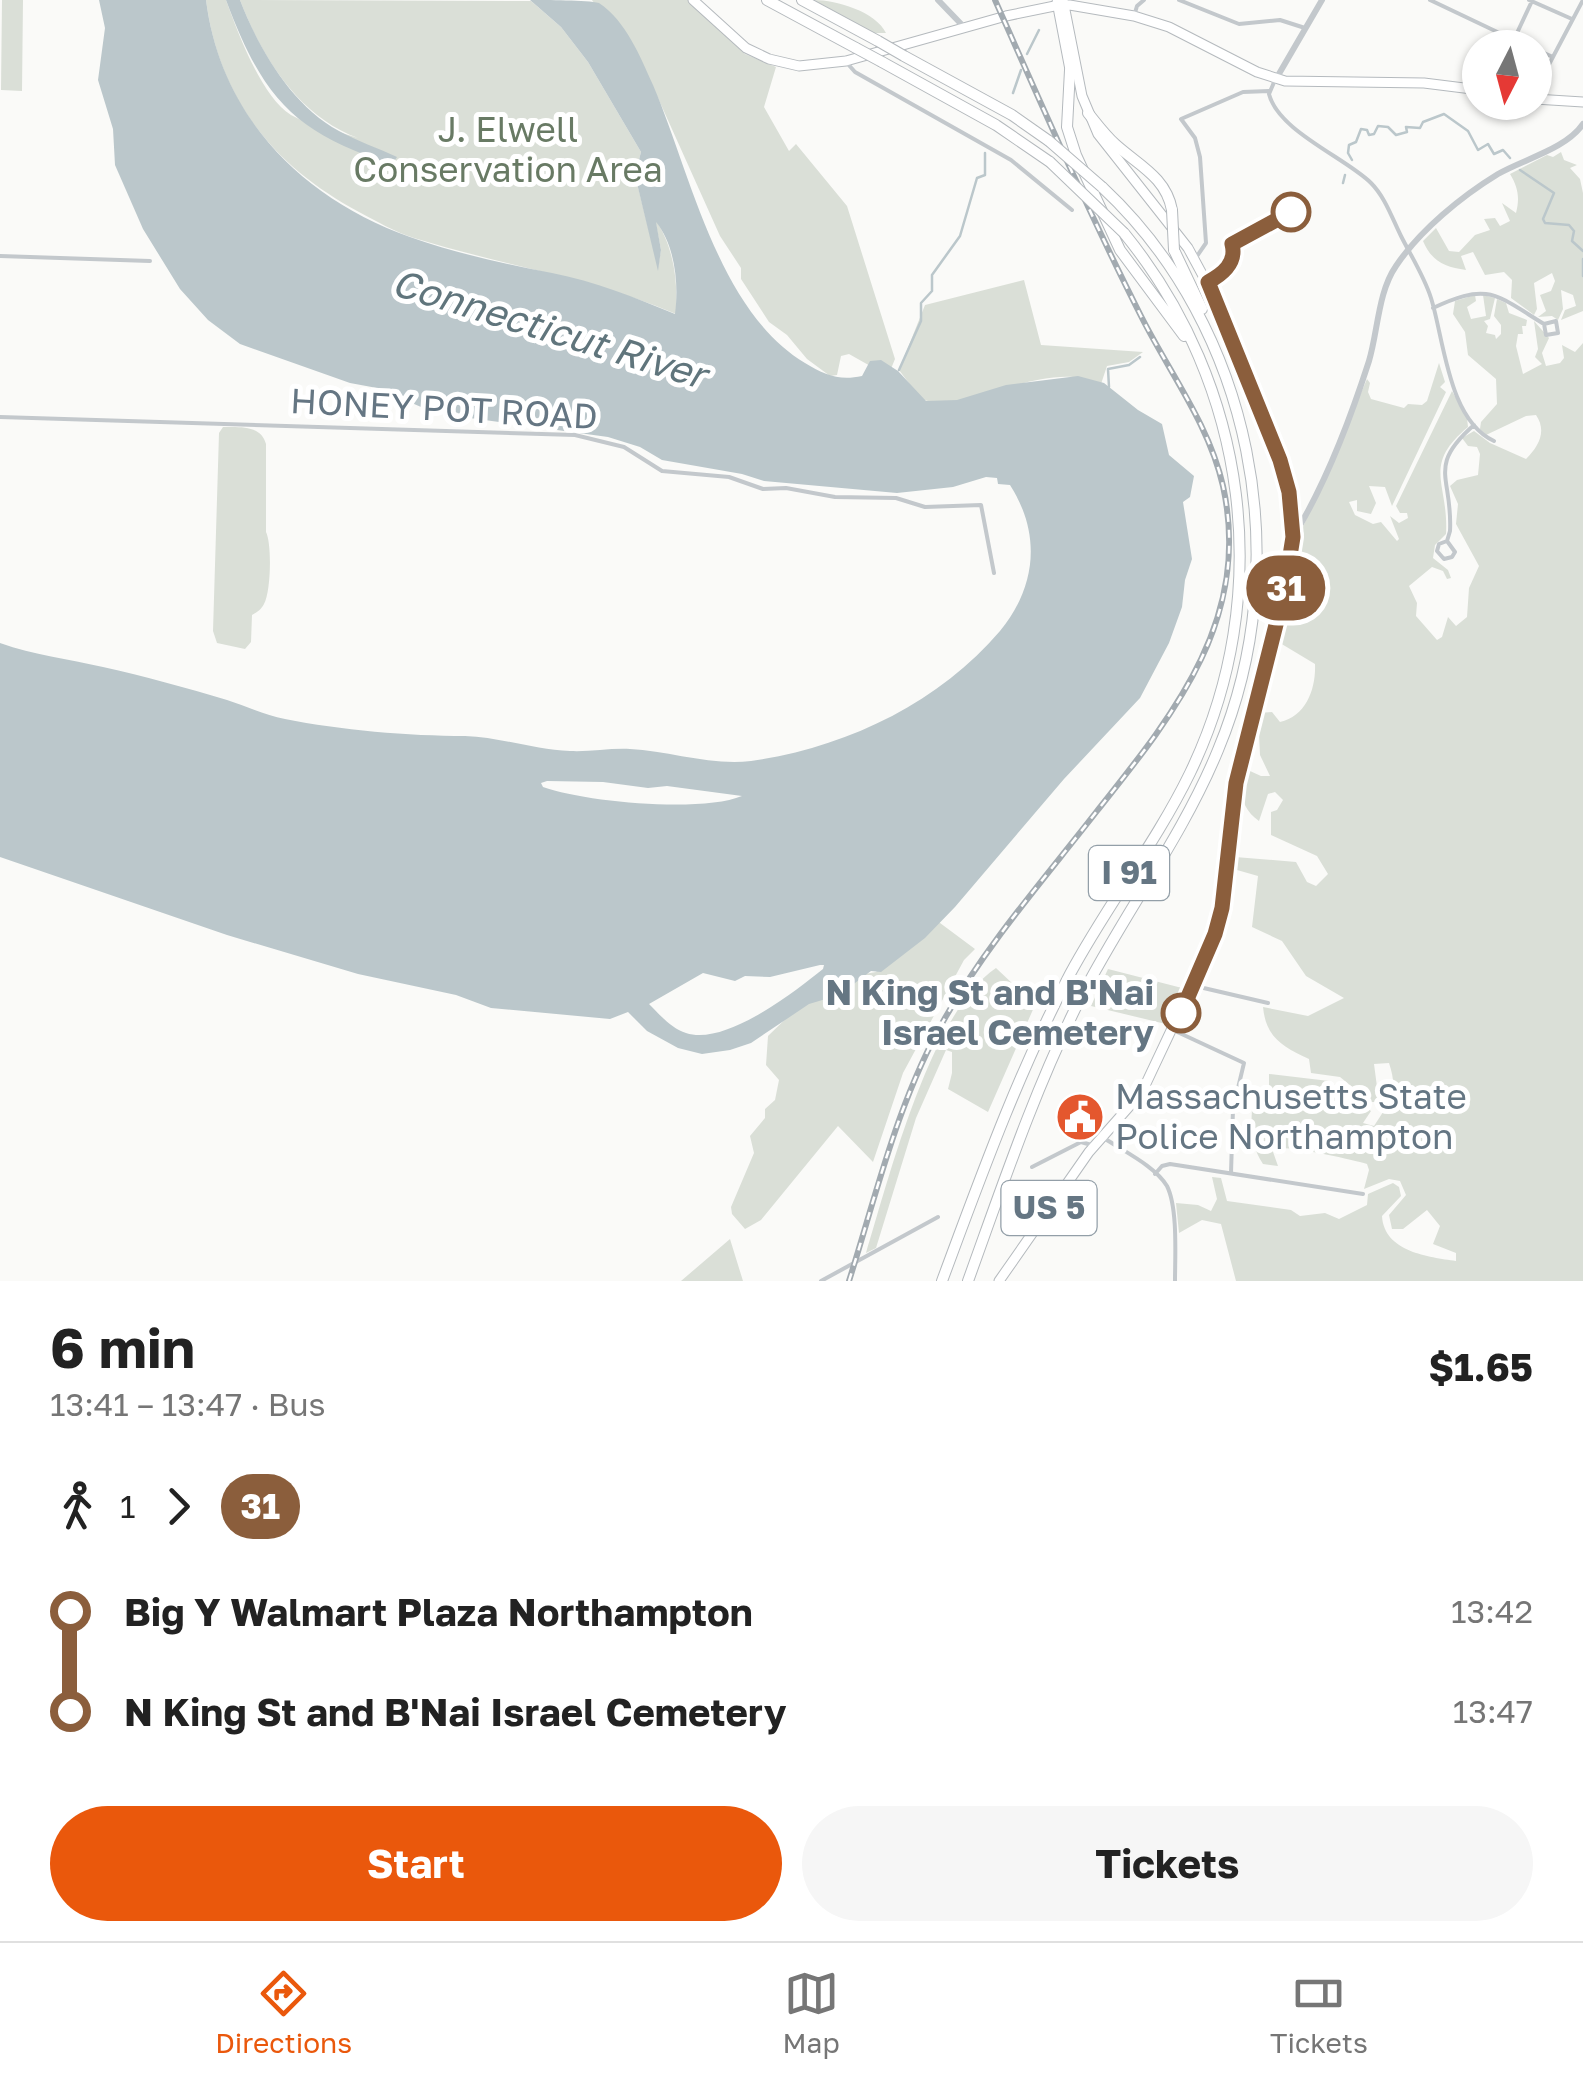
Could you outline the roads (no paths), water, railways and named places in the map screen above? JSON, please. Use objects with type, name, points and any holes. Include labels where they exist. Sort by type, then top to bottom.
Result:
[{"type":"highway","name":"I 91","points":[[767,0],[996,125],[1050,162],[1124,233],[1162,285],[1189,334],[1214,393],[1229,449],[1240,516],[1240,584],[1232,649],[1215,714],[1180,792],[1105,912],[1038,1038],[1005,1111],[942,1281]]},
{"type":"highway","name":"I 91","points":[[802,0],[1012,115],[1049,141],[1138,224],[1172,269],[1224,371],[1245,440],[1257,526],[1254,612],[1238,697],[1200,790],[1111,940],[1064,1032],[1024,1126],[968,1281]]},
{"type":"highway","points":[[1070,70],[1066,127],[1076,154],[1120,250],[1174,321],[1196,358],[1229,449]]},
{"type":"highway","points":[[1088,114],[1166,190],[1172,210],[1174,250],[1208,323],[1224,371]]},
{"type":"main road","points":[[693,0],[741,44],[764,57],[799,66],[846,60],[1060,2],[1134,16],[1194,38],[1276,79],[1462,88]]},
{"type":"main road","name":"US 5","points":[[1060,2],[1070,70],[1082,112],[1094,138],[1117,170],[1139,191]]},
{"type":"main road","name":"US 5","points":[[999,1281],[1098,1141],[1142,1092],[1194,986],[1222,908],[1236,783],[1284,593],[1293,537],[1280,460],[1215,298],[1195,259],[1104,146],[1088,114],[1060,2]]},
{"type":"main road","points":[[1552,100],[1583,102]]},
{"type":"street","points":[[938,0],[964,27]]},
{"type":"street","points":[[1134,16],[1144,0]]},
{"type":"street","points":[[1179,0],[1239,24],[1280,20],[1305,28]]},
{"type":"street","points":[[1322,0],[1269,92],[1273,104],[1306,138],[1372,184],[1383,197],[1434,308],[1447,374],[1474,425],[1494,440]]},
{"type":"street","points":[[1430,0],[1493,30]]},
{"type":"street","points":[[1552,57],[1583,0]]},
{"type":"street","points":[[1518,30],[1530,1],[1572,19]]},
{"type":"street","points":[[846,60],[857,73],[1011,160],[1072,210]]},
{"type":"street","points":[[1195,259],[1204,249],[1206,239],[1198,145],[1181,119],[1244,92],[1269,92]]},
{"type":"street","points":[[1293,537],[1351,410],[1375,339],[1389,279],[1408,250],[1495,176],[1568,138],[1583,124]]},
{"type":"street","points":[[0,256],[150,261]]},
{"type":"street","points":[[1434,308],[1463,294],[1480,291],[1544,324]]},
{"type":"street","name":"HONEY POT ROAD","points":[[0,417],[575,435],[624,446],[662,471],[729,477],[764,489],[782,488],[835,497],[896,498],[922,507],[981,504],[994,573]]},
{"type":"street","points":[[1448,542],[1446,459],[1451,446],[1474,425]]},
{"type":"street","points":[[1194,986],[1268,1002]]},
{"type":"street","points":[[1174,1030],[1244,1063],[1233,1110],[1231,1172]]},
{"type":"street","points":[[1032,1167],[1081,1142],[1098,1141],[1156,1174],[1167,1186],[1171,1201],[1175,1281]]},
{"type":"street","points":[[1156,1174],[1162,1166],[1170,1164],[1362,1194]]},
{"type":"street","points":[[820,1281],[938,1216]]},
{"type":"water","name":"Connecticut River","points":[[99,0],[206,0],[229,81],[249,116],[273,148],[335,200],[427,243],[583,281],[675,314],[676,278],[671,253],[656,222],[661,250],[658,271],[635,175],[641,152],[588,62],[561,27],[530,0],[599,3],[625,29],[643,62],[729,276],[775,340],[805,363],[826,374],[846,378],[862,376],[870,361],[881,360],[898,371],[926,401],[957,400],[1006,385],[1078,376],[1104,383],[1162,424],[1169,455],[1194,476],[1190,497],[1183,502],[1192,559],[1182,607],[1169,643],[1140,698],[925,938],[881,972],[871,971],[839,995],[809,1004],[751,1043],[702,1054],[678,1048],[647,1031],[628,1012],[610,1019],[491,1008],[456,995],[358,974],[227,935],[0,857],[0,643],[150,678],[306,723],[375,732],[478,737],[557,750],[630,749],[721,762],[751,761],[786,755],[854,733],[918,701],[975,657],[1000,631],[1022,596],[1028,578],[1027,522],[1010,485],[998,484],[997,478],[897,493],[764,481],[662,460],[640,447],[608,437],[470,418],[448,409],[435,413],[377,388],[350,383],[240,344],[208,320],[180,289],[143,229],[115,165],[113,129],[98,80],[105,28]],"holes":[[[541,783],[667,786],[742,796],[700,804],[643,804],[543,787]],[[824,965],[823,969],[777,1003],[720,1032],[686,1033],[649,1004],[703,973],[735,981],[745,976],[770,977]]]},
{"type":"water","points":[[226,0],[240,0],[267,56],[306,106],[339,131],[397,157],[392,164],[329,139],[285,106],[253,62]]},
{"type":"waterway","points":[[1027,54],[1039,30]]},
{"type":"waterway","points":[[1013,93],[1021,70]]},
{"type":"waterway","points":[[1352,160],[1349,145],[1356,142],[1361,129],[1369,135],[1378,126],[1388,127],[1396,135],[1407,132],[1406,127],[1420,128],[1423,122],[1444,114],[1468,131],[1478,150],[1488,144],[1494,154],[1503,150],[1510,158]]},
{"type":"waterway","points":[[899,370],[921,321],[921,303],[932,291],[932,275],[960,236],[977,178],[985,175],[985,153]]},
{"type":"waterway","points":[[1520,170],[1554,193],[1543,219],[1545,223],[1569,225],[1574,231],[1572,241],[1583,251]]},
{"type":"waterway","points":[[1343,183],[1345,175]]},
{"type":"waterway","points":[[1583,259],[1583,276]]},
{"type":"waterway","points":[[1109,387],[1108,369],[1129,365],[1140,357]]},
{"type":"railway","points":[[849,1281],[901,1114],[945,1018],[998,938],[1126,775],[1178,701],[1216,622],[1226,579],[1229,534],[1217,463],[1122,277],[995,0]]},
{"type":"place","name":"N King St and B'Nai Israel Cemetery","points":[[1181,1013]]},
{"type":"place","name":"Massachusetts State Police Northampton","points":[[1080,1117]]},
{"type":"park label","name":"J. Elwell Conservation Area","points":[[508,150]]}]
